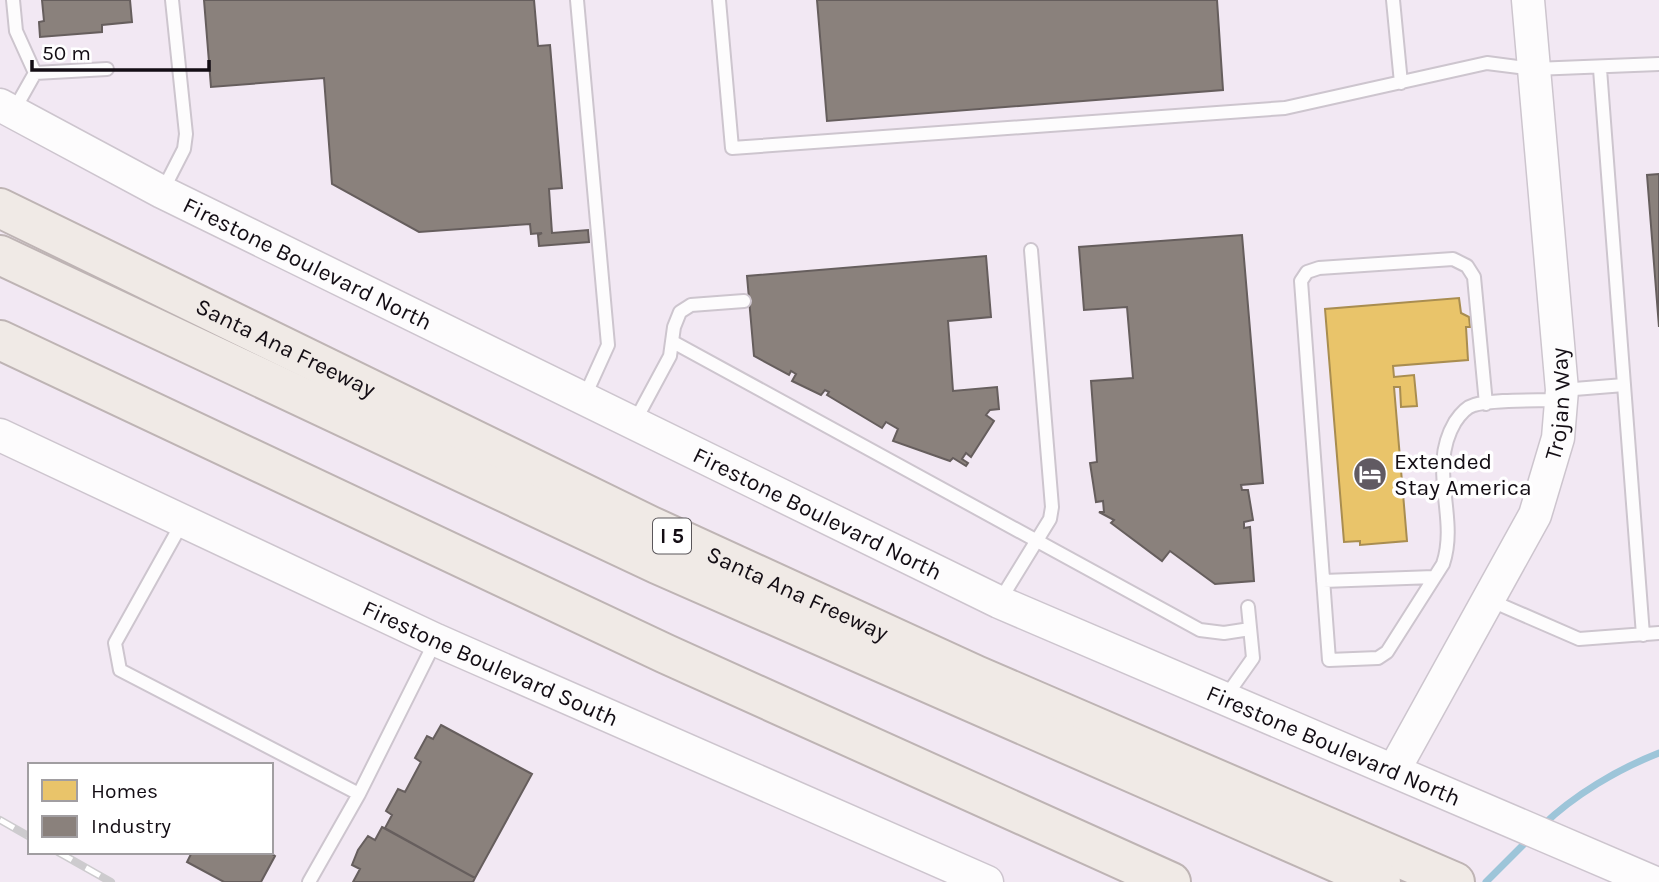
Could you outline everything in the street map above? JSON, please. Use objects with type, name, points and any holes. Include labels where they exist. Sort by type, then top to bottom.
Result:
[{"type":"highway","name":"Santa Ana Freeway","points":[[0,208],[676,538],[976,675],[1349,851],[1455,882]]},
{"type":"highway","points":[[0,255],[657,565],[1349,851],[1381,882]]},
{"type":"highway","points":[[0,340],[666,654],[1171,882]]},
{"type":"street","name":"Trojan Way","points":[[1394,770],[1535,515],[1558,438],[1562,395],[1528,0]]},
{"type":"street","name":"Firestone Boulevard North","points":[[7,108],[162,192],[999,602],[1653,882]]},
{"type":"street","name":"Firestone Boulevard South","points":[[0,435],[182,523],[436,640],[986,882]]},
{"type":"lane","points":[[13,0],[16,31],[35,73]]},
{"type":"lane","points":[[162,192],[184,149],[186,134],[172,0]]},
{"type":"lane","points":[[577,0],[608,345],[583,399]]},
{"type":"lane","points":[[719,0],[732,148],[1285,108],[1487,63],[1534,69],[1600,69],[1659,64]]},
{"type":"lane","points":[[1393,0],[1401,83]]},
{"type":"lane","points":[[7,108],[35,73],[107,69]]},
{"type":"lane","points":[[1600,69],[1643,635]]},
{"type":"lane","points":[[999,602],[1050,519],[1052,507],[1031,250]]},
{"type":"lane","points":[[1486,404],[1474,276],[1466,266],[1453,259],[1319,268],[1307,272],[1301,281],[1329,660],[1378,658],[1387,652],[1434,578],[1448,548],[1441,457],[1448,434],[1460,415],[1474,405],[1486,404],[1562,395],[1624,385]]},
{"type":"lane","points":[[634,424],[670,356],[674,327],[680,312],[691,305],[744,301]]},
{"type":"lane","points":[[673,342],[1200,630],[1224,633],[1250,628]]},
{"type":"lane","points":[[182,523],[115,643],[120,670],[359,794]]},
{"type":"lane","points":[[1323,581],[1434,578]]},
{"type":"lane","points":[[1487,599],[1579,639],[1659,633]]},
{"type":"lane","points":[[1224,699],[1253,658],[1248,607]]},
{"type":"lane","points":[[309,882],[359,794],[436,640]]},
{"type":"building: Homes","name":"Extended Stay America","points":[[1459,298],[1461,313],[1469,317],[1470,327],[1466,327],[1468,360],[1393,366],[1394,377],[1414,375],[1417,406],[1401,407],[1400,387],[1394,387],[1407,541],[1360,545],[1360,541],[1344,542],[1325,309]]},
{"type":"building: Industry","points":[[42,0],[130,0],[132,22],[102,25],[102,32],[40,37],[39,22],[44,21]]},
{"type":"building: Industry","points":[[204,0],[534,0],[538,46],[550,45],[562,188],[549,189],[552,233],[588,230],[589,242],[539,246],[538,235],[542,233],[531,234],[530,224],[419,232],[332,184],[324,78],[211,87]]},
{"type":"building: Industry","points":[[817,0],[1217,0],[1223,90],[827,121]]},
{"type":"building: Industry","points":[[1659,174],[1659,327],[1647,175]]},
{"type":"building: Industry","points":[[1242,235],[1263,483],[1241,485],[1242,490],[1248,490],[1253,520],[1244,522],[1244,528],[1250,527],[1254,581],[1215,584],[1170,551],[1162,561],[1111,523],[1114,520],[1099,512],[1104,512],[1103,501],[1096,502],[1090,463],[1097,462],[1091,381],[1133,378],[1127,307],[1084,310],[1079,247]]},
{"type":"building: Industry","points":[[986,256],[991,317],[948,321],[953,391],[997,387],[999,409],[990,410],[986,415],[994,421],[971,457],[966,453],[962,459],[968,463],[966,466],[953,458],[950,461],[893,441],[898,429],[886,422],[882,428],[827,395],[829,392],[825,390],[821,395],[792,381],[796,374],[791,371],[789,375],[754,356],[747,276]]},
{"type":"building: Industry","points":[[441,725],[532,774],[475,878],[385,828],[392,815],[386,811],[398,789],[405,792],[421,762],[415,758],[427,736],[433,739]]},
{"type":"building: Industry","points":[[382,827],[475,878],[473,882],[353,882],[360,869],[352,865],[358,850],[368,836],[375,840]]},
{"type":"building: Industry","points":[[191,854],[275,856],[261,882],[224,882],[187,862]]},
{"type":"waterway","points":[[1542,826],[1597,784],[1659,753]]},
{"type":"waterway","points":[[1486,882],[1531,837]]},
{"type":"railway","points":[[0,820],[28,836]]},
{"type":"railway","points":[[62,854],[111,882]]},
{"type":"place","name":"Extended Stay America","points":[[1370,474]]}]
